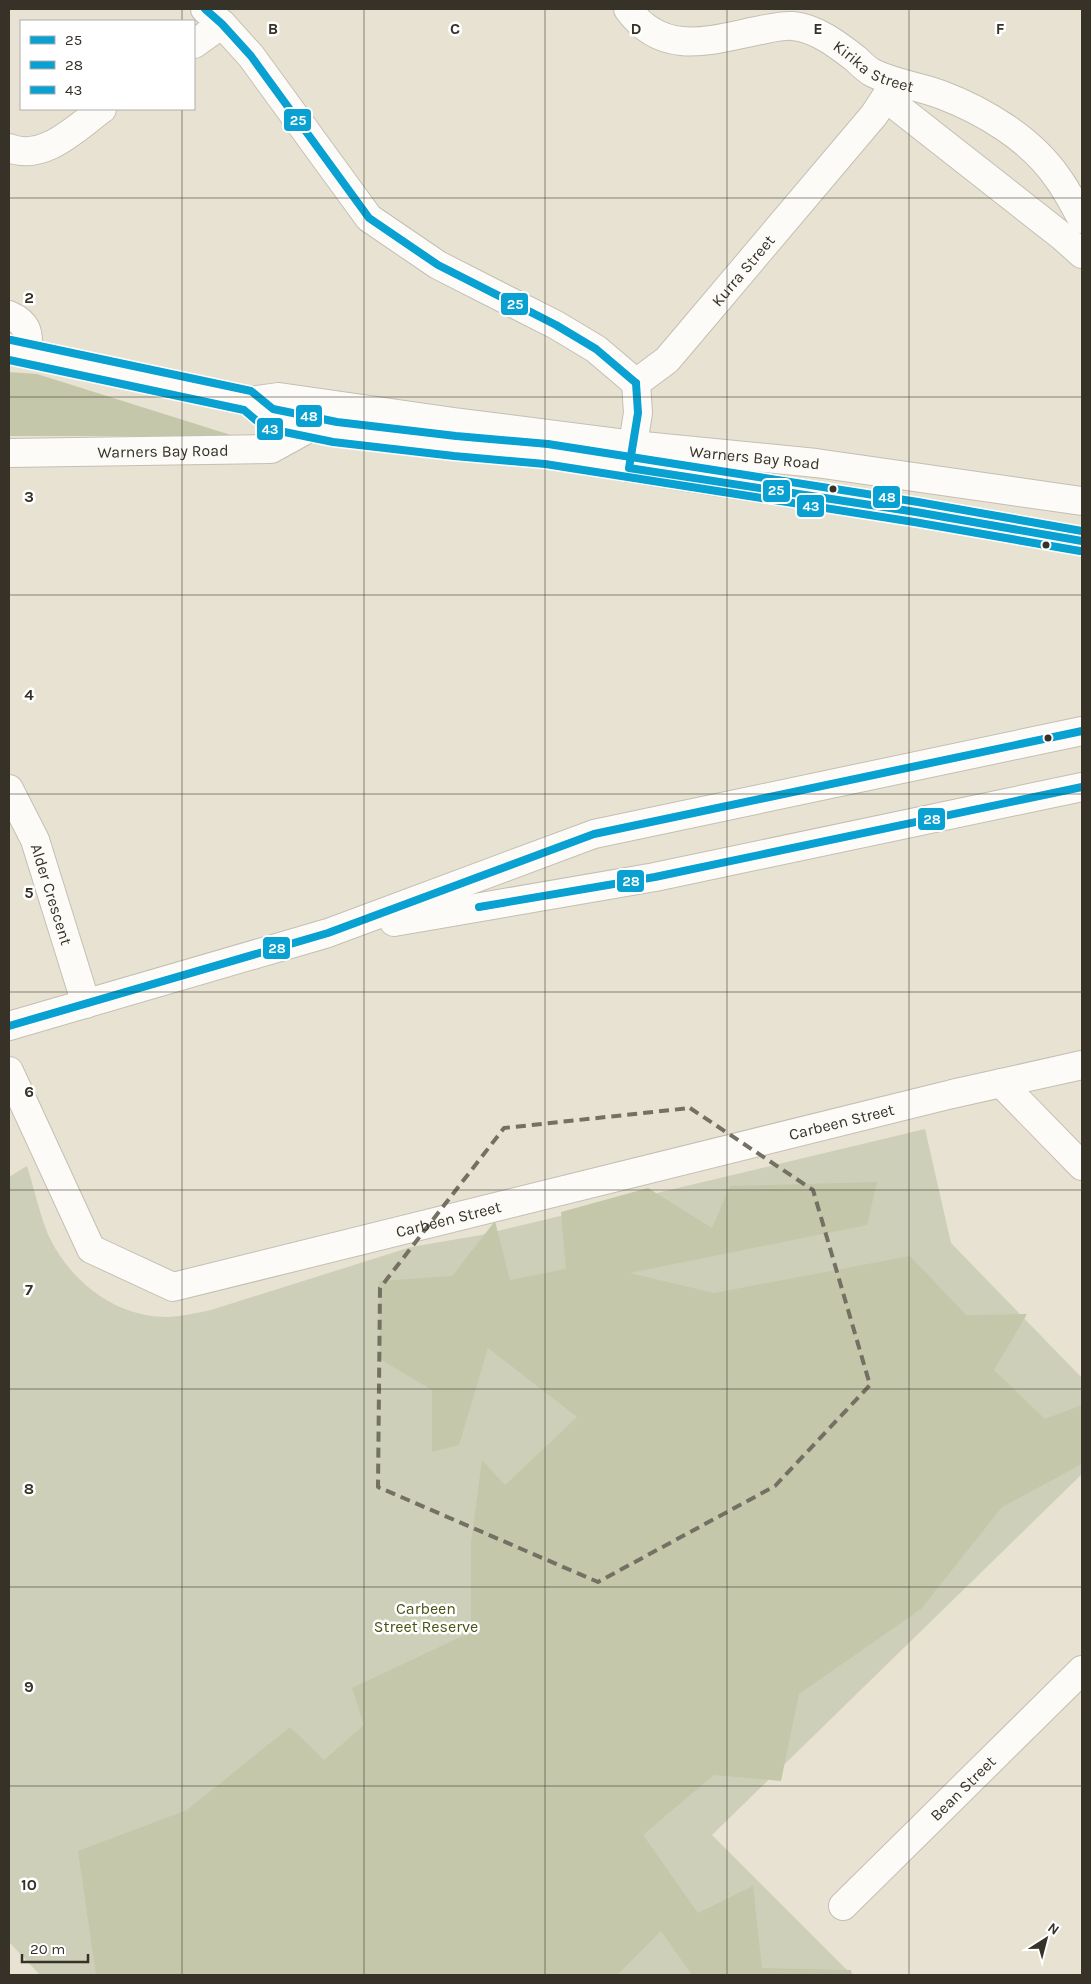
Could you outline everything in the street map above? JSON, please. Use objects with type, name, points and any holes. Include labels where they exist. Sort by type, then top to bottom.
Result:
[{"type":"street","name":"Kirika Street","points":[[628,9],[641,24],[650,30],[661,36],[683,42],[699,42],[776,27],[792,26],[804,28],[836,44],[1082,254]]},
{"type":"street","points":[[195,43],[214,16],[251,56],[369,218],[438,265],[556,325],[596,350],[636,383],[638,413],[631,457]]},
{"type":"street","name":"Kirika Street","points":[[891,90],[922,88],[954,100],[1001,126],[1034,150],[1046,163],[1057,176],[1082,219]]},
{"type":"street","name":"Kurra Street","points":[[636,383],[668,360],[874,115],[891,90]]},
{"type":"street","points":[[9,148],[25,153],[40,151],[101,110]]},
{"type":"street","name":"Warners Bay Road","points":[[9,315],[23,324],[28,332],[18,352],[249,401],[279,397],[362,410],[631,457],[916,512],[1082,541]]},
{"type":"street","name":"Warners Bay Road","points":[[249,401],[268,418],[311,427],[455,446],[546,454],[816,462],[1082,501]]},
{"type":"street","name":"Warners Bay Road","points":[[9,453],[271,448],[311,427]]},
{"type":"street","points":[[9,1026],[328,933],[594,834],[1082,731]]},
{"type":"street","points":[[328,933],[655,877],[1082,787]]},
{"type":"street","name":"Alder Crescent","points":[[9,789],[35,840],[86,1004]]},
{"type":"street","name":"Carbeen Street","points":[[9,1071],[91,1249],[172,1287],[1001,1083],[1082,1065]]},
{"type":"street","points":[[1001,1083],[1082,1166]]},
{"type":"street","name":"Bean Street","points":[[842,1906],[1082,1670]]},
{"type":"highlighted area","points":[[690,1108],[813,1190],[870,1385],[775,1486],[598,1582],[378,1487],[380,1288],[504,1128]]},
{"type":"green space","points":[[9,372],[37,374],[234,436],[9,436]]},
{"type":"green space","name":"Carbeen Street Reserve","points":[[925,1129],[951,1243],[1082,1378],[1082,1474],[712,1835],[852,1975],[40,1975],[9,1942],[9,1177],[27,1166],[47,1232],[67,1266],[81,1280],[96,1293],[130,1311],[149,1316],[169,1317],[211,1310],[411,1247],[481,1235]]},
{"type":"green space","points":[[877,1182],[867,1225],[630,1273],[714,1293],[910,1256],[966,1315],[1027,1314],[994,1370],[1045,1419],[1082,1405],[1082,1464],[1002,1507],[921,1609],[799,1694],[781,1781],[714,1775],[643,1835],[698,1913],[753,1886],[762,1968],[851,1970],[852,1975],[692,1975],[661,1931],[617,1975],[96,1975],[78,1851],[187,1810],[290,1727],[324,1760],[364,1725],[352,1688],[471,1632],[471,1542],[482,1460],[505,1485],[577,1417],[488,1348],[459,1445],[432,1452],[432,1390],[380,1359],[379,1281],[452,1276],[495,1221],[510,1280],[566,1269],[561,1212],[648,1188],[712,1228],[730,1186]]},
{"type":"transit line","name":"25","points":[[205,9],[222,24],[251,56],[369,218],[438,265],[556,325],[596,349],[636,383]]},
{"type":"transit line","name":"48","points":[[11,340],[251,391],[273,409],[337,422],[456,436],[548,444],[918,502],[1082,531]]},
{"type":"transit line","name":"43","points":[[9,360],[244,410],[265,428],[333,442],[545,464],[914,522],[1080,551]]},
{"type":"transit line","name":"25","points":[[636,383],[638,413],[629,468],[916,512],[1082,541]]},
{"type":"transit line","name":"28","points":[[9,1026],[328,933],[594,834],[1082,731]]},
{"type":"transit line","name":"28","points":[[479,907],[655,877],[1082,787]]}]
